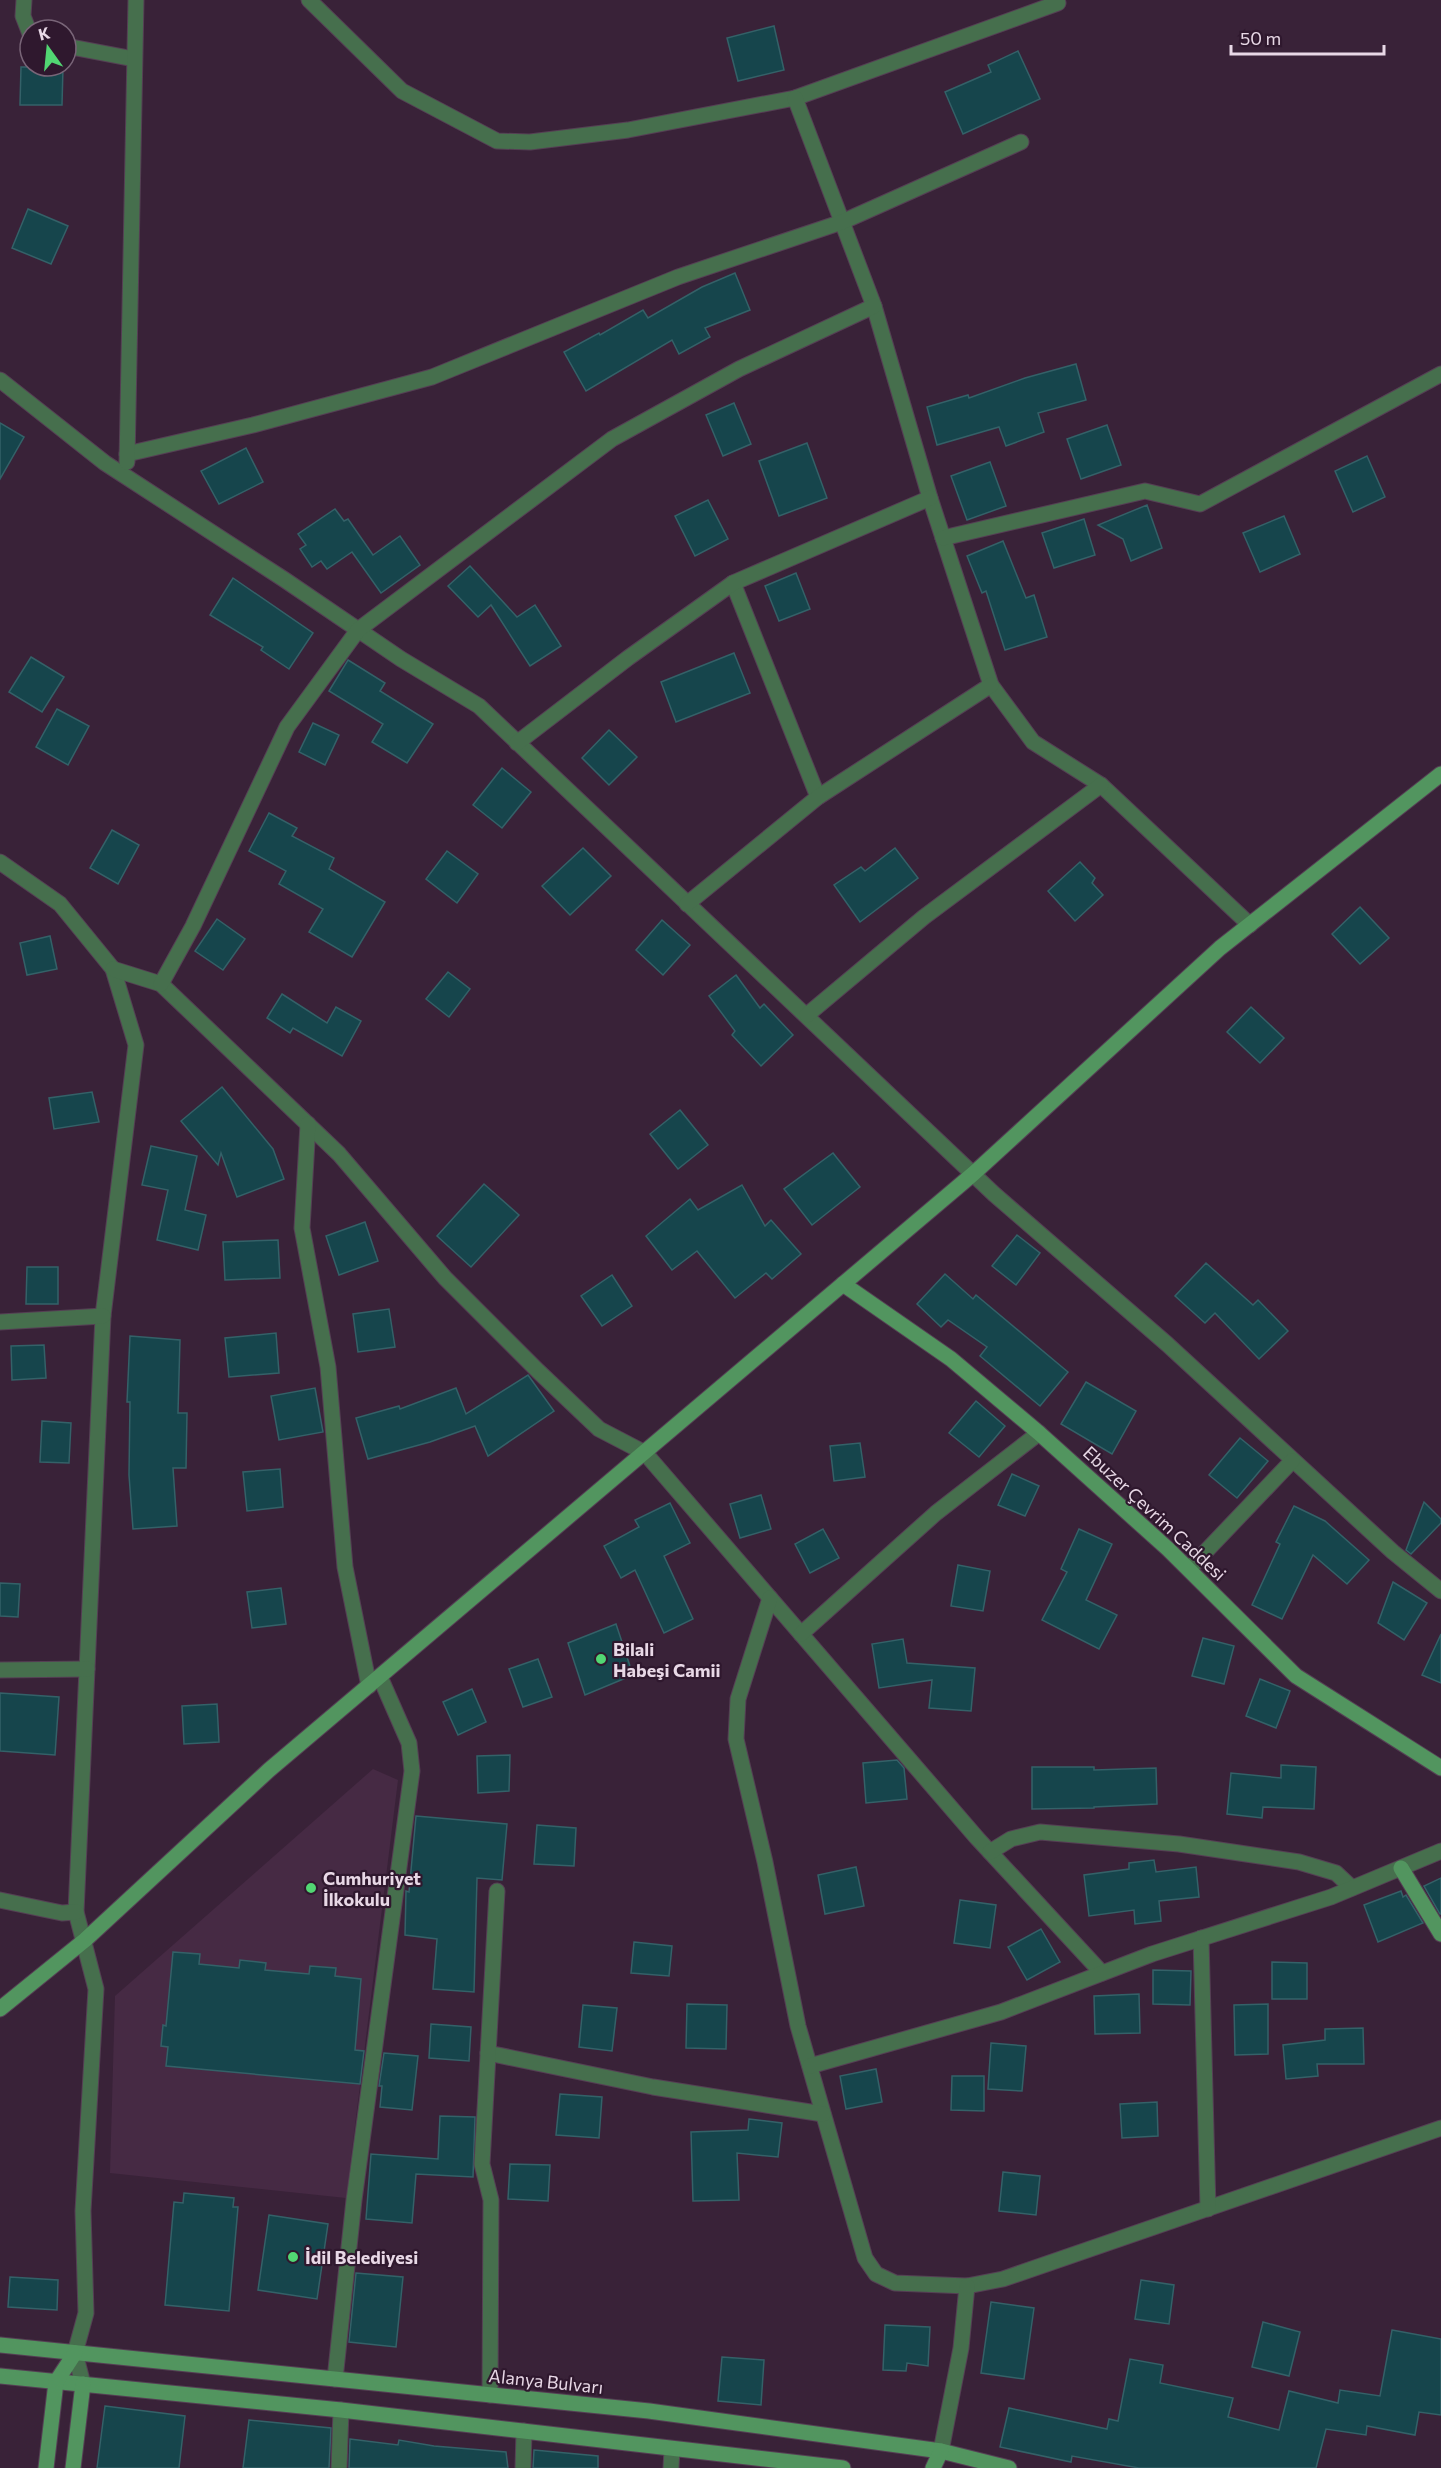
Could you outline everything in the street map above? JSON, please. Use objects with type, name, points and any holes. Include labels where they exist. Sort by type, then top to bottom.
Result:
[{"type":"street","points":[[24,0],[24,18]]},
{"type":"street","points":[[126,477],[136,0]]},
{"type":"street","points":[[309,0],[402,91],[497,141],[530,142],[628,130],[795,98],[1058,3]]},
{"type":"street","points":[[78,48],[134,59]]},
{"type":"street","points":[[795,98],[874,306],[930,498],[991,685],[1033,742],[1101,785],[1250,925]]},
{"type":"street","points":[[127,454],[253,425],[432,377],[678,277],[842,222],[1021,141]]},
{"type":"street","points":[[161,984],[193,926],[287,727],[358,630],[612,439],[739,369],[874,306]]},
{"type":"street","points":[[943,538],[1145,491],[1200,504],[1255,472],[1441,374]]},
{"type":"street","points":[[0,380],[105,463],[358,630],[479,706],[972,1173],[1167,1344],[1393,1552],[1441,1591]]},
{"type":"street","points":[[518,743],[628,657],[733,583],[930,498]]},
{"type":"street","points":[[733,583],[818,797]]},
{"type":"street","points":[[687,904],[818,797],[991,685]]},
{"type":"street","points":[[0,2009],[85,1940],[269,1770],[972,1173],[1220,948],[1441,774]]},
{"type":"street","points":[[807,1015],[924,917],[1101,785]]},
{"type":"street","points":[[0,862],[60,904],[113,969],[135,1045],[103,1316],[98,1472],[76,1912],[96,1989],[83,2211],[86,2313],[75,2353],[56,2382],[46,2468]]},
{"type":"street","points":[[113,969],[161,984],[339,1154],[445,1278],[538,1371],[599,1429],[645,1453],[990,1852],[1102,1973]]},
{"type":"street","points":[[308,1124],[302,1228],[328,1367],[345,1566],[375,1681],[409,1743],[412,1771],[354,2200],[335,2379]]},
{"type":"street","name":"Ebuzer Çevrim Caddesi","points":[[843,1284],[951,1359],[1039,1433],[1188,1569],[1296,1676],[1441,1768]]},
{"type":"street","points":[[0,1322],[103,1316]]},
{"type":"street","points":[[801,1634],[936,1513],[1039,1433]]},
{"type":"street","points":[[1188,1569],[1292,1461]]},
{"type":"street","points":[[770,1598],[738,1699],[736,1739],[765,1862],[798,2026],[865,2258],[876,2274],[895,2283],[967,2286],[1004,2279],[1108,2245],[1441,2128]]},
{"type":"street","points":[[0,1670],[87,1670]]},
{"type":"street","points":[[990,1852],[1011,1839],[1040,1832],[1179,1844],[1299,1862],[1336,1873],[1352,1888]]},
{"type":"street","points":[[810,2066],[1001,2012],[1201,1938],[1352,1888],[1441,1851]]},
{"type":"street","points":[[1401,1868],[1441,1934]]},
{"type":"street","points":[[490,2395],[491,2200],[482,2164],[496,1891]]},
{"type":"street","points":[[0,1900],[62,1913],[76,1912]]},
{"type":"street","points":[[1201,1938],[1208,2208]]},
{"type":"street","points":[[488,2053],[653,2087],[824,2114]]},
{"type":"street","points":[[933,2468],[941,2451],[961,2348],[967,2286]]},
{"type":"street","name":"Alanya Bulvarı","points":[[0,2345],[649,2411],[941,2451],[1009,2468]]},
{"type":"street","points":[[73,2468],[83,2384],[75,2353]]},
{"type":"street","points":[[0,2376],[341,2410],[843,2468]]},
{"type":"street","points":[[339,2468],[341,2410]]},
{"type":"street","points":[[523,2468],[524,2431]]},
{"type":"street","points":[[671,2468],[672,2449]]},
{"type":"shaded area","name":"Cumhuriyet İlkokulu","points":[[373,1769],[398,1780],[346,2198],[110,2173],[115,1996]]},
{"type":"building","points":[[774,26],[784,70],[738,81],[727,38]]},
{"type":"building","points":[[1018,51],[1040,99],[963,134],[945,92],[991,72],[988,65]]},
{"type":"building","points":[[21,78],[63,78],[62,105],[20,105]]},
{"type":"building","points":[[28,209],[68,226],[51,264],[12,248]]},
{"type":"building","points":[[735,273],[750,310],[705,328],[710,337],[679,354],[672,340],[586,391],[564,352],[599,333],[600,335],[643,310],[648,318],[702,287]]},
{"type":"building","points":[[1076,364],[1086,400],[1038,413],[1044,432],[1006,446],[999,427],[937,445],[927,407],[968,395],[969,398],[1025,378]]},
{"type":"building","points":[[734,403],[751,444],[723,456],[706,415]]},
{"type":"building","points":[[0,423],[24,437],[0,479]]},
{"type":"building","points":[[1107,425],[1121,465],[1081,479],[1067,439]]},
{"type":"building","points":[[807,443],[827,498],[779,516],[759,461]]},
{"type":"building","points":[[246,448],[263,482],[219,504],[201,471]]},
{"type":"building","points":[[1367,456],[1385,497],[1353,512],[1335,471]]},
{"type":"building","points":[[990,462],[1006,506],[967,520],[951,476]]},
{"type":"building","points":[[708,500],[728,539],[695,556],[675,516]]},
{"type":"building","points":[[1147,505],[1162,548],[1131,561],[1123,539],[1098,525]]},
{"type":"building","points":[[335,509],[344,521],[348,519],[373,555],[400,536],[420,565],[381,593],[352,552],[327,569],[321,561],[312,567],[300,549],[306,545],[298,534]]},
{"type":"building","points":[[1284,516],[1300,554],[1260,572],[1243,533]]},
{"type":"building","points":[[1084,519],[1095,555],[1054,568],[1042,533]]},
{"type":"building","points":[[1003,541],[1026,598],[1034,595],[1047,637],[1005,650],[986,591],[982,593],[967,556]]},
{"type":"building","points":[[470,566],[517,617],[535,605],[561,646],[530,666],[491,605],[478,617],[448,586]]},
{"type":"building","points":[[796,573],[810,609],[779,621],[765,586]]},
{"type":"building","points":[[233,578],[313,633],[289,669],[261,650],[263,647],[210,615]]},
{"type":"building","points":[[734,653],[750,693],[676,722],[661,682]]},
{"type":"building","points":[[31,657],[64,677],[42,712],[9,692]]},
{"type":"building","points":[[348,660],[385,683],[380,691],[433,724],[407,763],[372,742],[383,724],[329,691]]},
{"type":"building","points":[[57,709],[89,726],[68,765],[36,747]]},
{"type":"building","points":[[313,723],[339,735],[325,765],[299,752]]},
{"type":"building","points":[[609,730],[637,757],[609,785],[582,758]]},
{"type":"building","points":[[502,768],[531,792],[502,828],[473,805]]},
{"type":"building","points":[[269,813],[297,828],[292,836],[334,858],[329,869],[385,902],[352,957],[309,932],[323,909],[279,884],[286,871],[249,851]]},
{"type":"building","points":[[112,830],[139,845],[118,884],[90,868]]},
{"type":"building","points":[[583,848],[611,876],[570,915],[542,886]]},
{"type":"building","points":[[895,848],[918,878],[860,922],[834,885],[861,867],[865,871]]},
{"type":"building","points":[[447,851],[478,874],[457,903],[426,879]]},
{"type":"building","points":[[1080,862],[1095,878],[1092,883],[1103,895],[1075,921],[1048,891]]},
{"type":"building","points":[[1360,907],[1389,938],[1360,964],[1332,934]]},
{"type":"building","points":[[217,919],[245,939],[223,970],[195,951]]},
{"type":"building","points":[[662,920],[690,945],[663,975],[636,950]]},
{"type":"building","points":[[50,936],[57,969],[27,975],[20,943]]},
{"type":"building","points":[[448,972],[470,989],[449,1017],[426,999]]},
{"type":"building","points":[[736,975],[760,1008],[764,1004],[793,1035],[761,1066],[732,1035],[735,1031],[709,996]]},
{"type":"building","points":[[282,994],[327,1023],[336,1007],[361,1021],[342,1056],[293,1028],[290,1033],[267,1018]]},
{"type":"building","points":[[1251,1007],[1284,1038],[1260,1063],[1227,1032]]},
{"type":"building","points":[[222,1087],[273,1149],[284,1179],[237,1197],[221,1153],[218,1165],[181,1121]]},
{"type":"building","points":[[92,1092],[99,1122],[54,1129],[49,1098]]},
{"type":"building","points":[[680,1110],[708,1145],[678,1169],[650,1134]]},
{"type":"building","points":[[151,1146],[197,1156],[185,1210],[206,1215],[198,1250],[157,1240],[168,1190],[142,1185]]},
{"type":"building","points":[[833,1153],[860,1187],[812,1225],[784,1189]]},
{"type":"building","points":[[484,1184],[519,1215],[471,1267],[437,1236]]},
{"type":"building","points":[[742,1185],[765,1226],[771,1220],[801,1254],[772,1279],[766,1273],[735,1298],[697,1251],[672,1270],[646,1236],[690,1199],[698,1210]]},
{"type":"building","points":[[365,1222],[378,1261],[339,1275],[326,1236]]},
{"type":"building","points":[[1017,1235],[1040,1253],[1016,1285],[992,1266]]},
{"type":"building","points":[[278,1240],[280,1278],[225,1280],[223,1242]]},
{"type":"building","points":[[1206,1263],[1253,1305],[1258,1300],[1288,1331],[1259,1359],[1215,1313],[1205,1323],[1175,1296]]},
{"type":"building","points":[[27,1267],[58,1267],[58,1304],[26,1304]]},
{"type":"building","points":[[945,1274],[973,1299],[976,1295],[1068,1372],[1040,1406],[980,1356],[987,1347],[948,1320],[941,1327],[917,1304]]},
{"type":"building","points":[[612,1275],[632,1306],[602,1326],[581,1296]]},
{"type":"building","points":[[389,1309],[395,1347],[358,1352],[353,1314]]},
{"type":"building","points":[[276,1333],[279,1373],[229,1377],[225,1338]]},
{"type":"building","points":[[130,1336],[180,1340],[178,1413],[187,1413],[186,1468],[173,1468],[177,1526],[133,1529],[129,1475],[130,1402],[127,1402]]},
{"type":"building","points":[[44,1345],[46,1378],[12,1380],[11,1346]]},
{"type":"building","points":[[528,1375],[554,1411],[488,1456],[475,1426],[430,1442],[368,1459],[356,1418],[399,1406],[400,1409],[456,1388],[466,1414]]},
{"type":"building","points":[[1086,1382],[1136,1411],[1112,1454],[1061,1424]]},
{"type":"building","points":[[315,1388],[323,1432],[279,1440],[271,1396]]},
{"type":"building","points":[[976,1401],[1005,1426],[979,1457],[949,1433]]},
{"type":"building","points":[[42,1421],[71,1423],[69,1463],[40,1462]]},
{"type":"building","points":[[1240,1438],[1268,1461],[1237,1498],[1209,1475]]},
{"type":"building","points":[[860,1443],[865,1477],[834,1481],[830,1446]]},
{"type":"building","points":[[280,1469],[283,1507],[247,1511],[243,1472]]},
{"type":"building","points":[[1012,1474],[1039,1486],[1025,1516],[998,1505]]},
{"type":"building","points":[[761,1495],[771,1529],[740,1538],[730,1504]]},
{"type":"building","points":[[1424,1502],[1441,1519],[1441,1523],[1411,1554],[1406,1550]]},
{"type":"building","points":[[670,1503],[690,1543],[664,1556],[693,1619],[664,1633],[635,1570],[621,1578],[604,1546],[639,1527],[635,1520]]},
{"type":"building","points":[[1294,1506],[1325,1521],[1369,1560],[1347,1584],[1313,1555],[1282,1619],[1252,1605],[1280,1544],[1276,1542]]},
{"type":"building","points":[[823,1529],[839,1558],[810,1573],[795,1544]]},
{"type":"building","points":[[1079,1529],[1112,1544],[1086,1600],[1117,1615],[1099,1649],[1042,1620],[1067,1572],[1061,1569]]},
{"type":"building","points":[[958,1565],[990,1571],[983,1611],[951,1606]]},
{"type":"building","points":[[1393,1582],[1427,1603],[1404,1640],[1378,1623]]},
{"type":"building","points":[[0,1583],[20,1584],[18,1617],[0,1616]]},
{"type":"building","points":[[281,1588],[286,1624],[252,1628],[247,1592]]},
{"type":"building","name":"Bilali Habeşi Camii","points":[[616,1624],[633,1675],[585,1695],[568,1643]]},
{"type":"building","points":[[1441,1634],[1441,1683],[1422,1675]]},
{"type":"building","points":[[1203,1638],[1234,1646],[1224,1684],[1192,1676]]},
{"type":"building","points":[[903,1639],[907,1663],[975,1668],[971,1711],[929,1708],[932,1680],[879,1688],[872,1644]]},
{"type":"building","points":[[538,1659],[552,1697],[523,1707],[509,1669]]},
{"type":"building","points":[[1260,1679],[1290,1691],[1276,1728],[1246,1716]]},
{"type":"building","points":[[472,1689],[486,1722],[458,1735],[443,1702]]},
{"type":"building","points":[[0,1693],[59,1697],[55,1755],[0,1751]]},
{"type":"building","points":[[217,1704],[219,1742],[184,1744],[182,1706]]},
{"type":"building","points":[[510,1755],[509,1791],[478,1793],[477,1756]]},
{"type":"building","points":[[897,1760],[904,1768],[907,1799],[866,1803],[863,1763]]},
{"type":"building","points":[[1281,1765],[1316,1767],[1314,1809],[1263,1807],[1262,1818],[1227,1814],[1231,1773],[1281,1778]]},
{"type":"building","points":[[1032,1767],[1094,1767],[1094,1770],[1156,1768],[1157,1804],[1032,1809]]},
{"type":"building","points":[[416,1816],[507,1824],[502,1880],[477,1878],[474,1992],[433,1989],[437,1939],[405,1935],[406,1891],[409,1892]]},
{"type":"building","points":[[537,1825],[576,1828],[574,1866],[534,1864]]},
{"type":"building","points":[[1154,1860],[1156,1872],[1196,1867],[1199,1897],[1159,1901],[1161,1921],[1135,1924],[1134,1910],[1089,1916],[1084,1875],[1129,1869],[1129,1863]]},
{"type":"building","points":[[856,1867],[864,1906],[825,1914],[818,1875]]},
{"type":"building","points":[[1441,1878],[1441,1914],[1440,1914],[1424,1886]]},
{"type":"building","points":[[1401,1891],[1403,1897],[1406,1895],[1423,1923],[1378,1942],[1364,1905]]},
{"type":"building","points":[[960,1900],[996,1905],[990,1948],[954,1943]]},
{"type":"building","points":[[1041,1929],[1060,1962],[1027,1980],[1008,1947]]},
{"type":"building","points":[[634,1942],[672,1946],[669,1976],[631,1973]]},
{"type":"building","points":[[173,1952],[200,1954],[199,1964],[239,1968],[240,1960],[266,1963],[265,1970],[309,1974],[310,1966],[336,1968],[335,1976],[361,1979],[355,2050],[364,2051],[360,2084],[166,2066],[168,2047],[161,2046],[163,2025],[166,2026]]},
{"type":"building","points":[[1272,1962],[1307,1963],[1307,1999],[1272,1999]]},
{"type":"building","points":[[1153,1970],[1191,1971],[1190,2005],[1153,2004]]},
{"type":"building","points":[[1139,1994],[1140,2033],[1095,2034],[1094,1996]]},
{"type":"building","points":[[687,2004],[727,2005],[726,2049],[686,2048]]},
{"type":"building","points":[[1268,2004],[1268,2054],[1235,2055],[1234,2005]]},
{"type":"building","points":[[583,2005],[617,2008],[612,2051],[579,2047]]},
{"type":"building","points":[[431,2024],[471,2027],[469,2061],[429,2058]]},
{"type":"building","points":[[1363,2028],[1364,2064],[1317,2064],[1318,2076],[1286,2079],[1283,2045],[1325,2040],[1325,2029]]},
{"type":"building","points":[[991,2043],[1026,2046],[1022,2091],[988,2089]]},
{"type":"building","points":[[384,2053],[418,2056],[412,2110],[380,2107],[382,2086],[379,2086]]},
{"type":"building","points":[[876,2069],[882,2102],[846,2109],[840,2076]]},
{"type":"building","points":[[952,2076],[984,2076],[984,2111],[951,2110]]},
{"type":"building","points":[[560,2094],[602,2097],[599,2138],[556,2135]]},
{"type":"building","points":[[1157,2102],[1158,2136],[1122,2138],[1120,2104]]},
{"type":"building","points":[[440,2116],[475,2117],[473,2177],[416,2174],[412,2223],[366,2219],[371,2154],[438,2159]]},
{"type":"building","points":[[749,2119],[782,2123],[778,2157],[737,2153],[739,2200],[693,2201],[691,2132],[748,2130]]},
{"type":"building","points":[[510,2164],[550,2165],[548,2201],[508,2199]]},
{"type":"building","points":[[1003,2172],[1040,2176],[1036,2215],[999,2211]]},
{"type":"building","points":[[184,2193],[234,2198],[233,2207],[238,2207],[229,2311],[165,2305],[174,2202],[183,2203]]},
{"type":"building","name":"İdil Belediyesi","points":[[269,2215],[328,2224],[317,2299],[258,2290]]},
{"type":"building","points":[[356,2273],[403,2277],[396,2347],[349,2342]]},
{"type":"building","points":[[10,2277],[58,2280],[57,2310],[8,2307]]},
{"type":"building","points":[[1141,2280],[1174,2285],[1169,2324],[1135,2319]]},
{"type":"building","points":[[991,2302],[1034,2308],[1024,2379],[981,2373]]},
{"type":"building","points":[[1263,2322],[1300,2332],[1289,2376],[1252,2367]]},
{"type":"building","points":[[885,2325],[930,2327],[928,2366],[907,2363],[906,2371],[883,2370]]},
{"type":"building","points":[[1392,2330],[1441,2339],[1441,2415],[1419,2412],[1415,2435],[1367,2426],[1366,2435],[1326,2429],[1316,2468],[1139,2468],[1072,2456],[1071,2462],[1000,2447],[1009,2408],[1107,2429],[1109,2419],[1118,2421],[1130,2359],[1163,2365],[1160,2383],[1233,2398],[1228,2417],[1279,2430],[1289,2391],[1338,2403],[1340,2390],[1380,2396]]},
{"type":"building","points":[[722,2357],[764,2360],[761,2405],[718,2401]]},
{"type":"building","points":[[105,2406],[185,2416],[179,2468],[97,2468]]},
{"type":"building","points":[[249,2420],[331,2428],[329,2468],[243,2468]]},
{"type":"building","points":[[350,2439],[398,2445],[399,2440],[434,2446],[506,2452],[508,2468],[349,2468]]},
{"type":"building","points":[[534,2450],[598,2456],[598,2468],[533,2468]]},
{"type":"place","name":"Bilali Habeşi Camii","points":[[601,1659]]},
{"type":"place","name":"Cumhuriyet İlkokulu","points":[[311,1888]]},
{"type":"place","name":"İdil Belediyesi","points":[[293,2257]]}]
